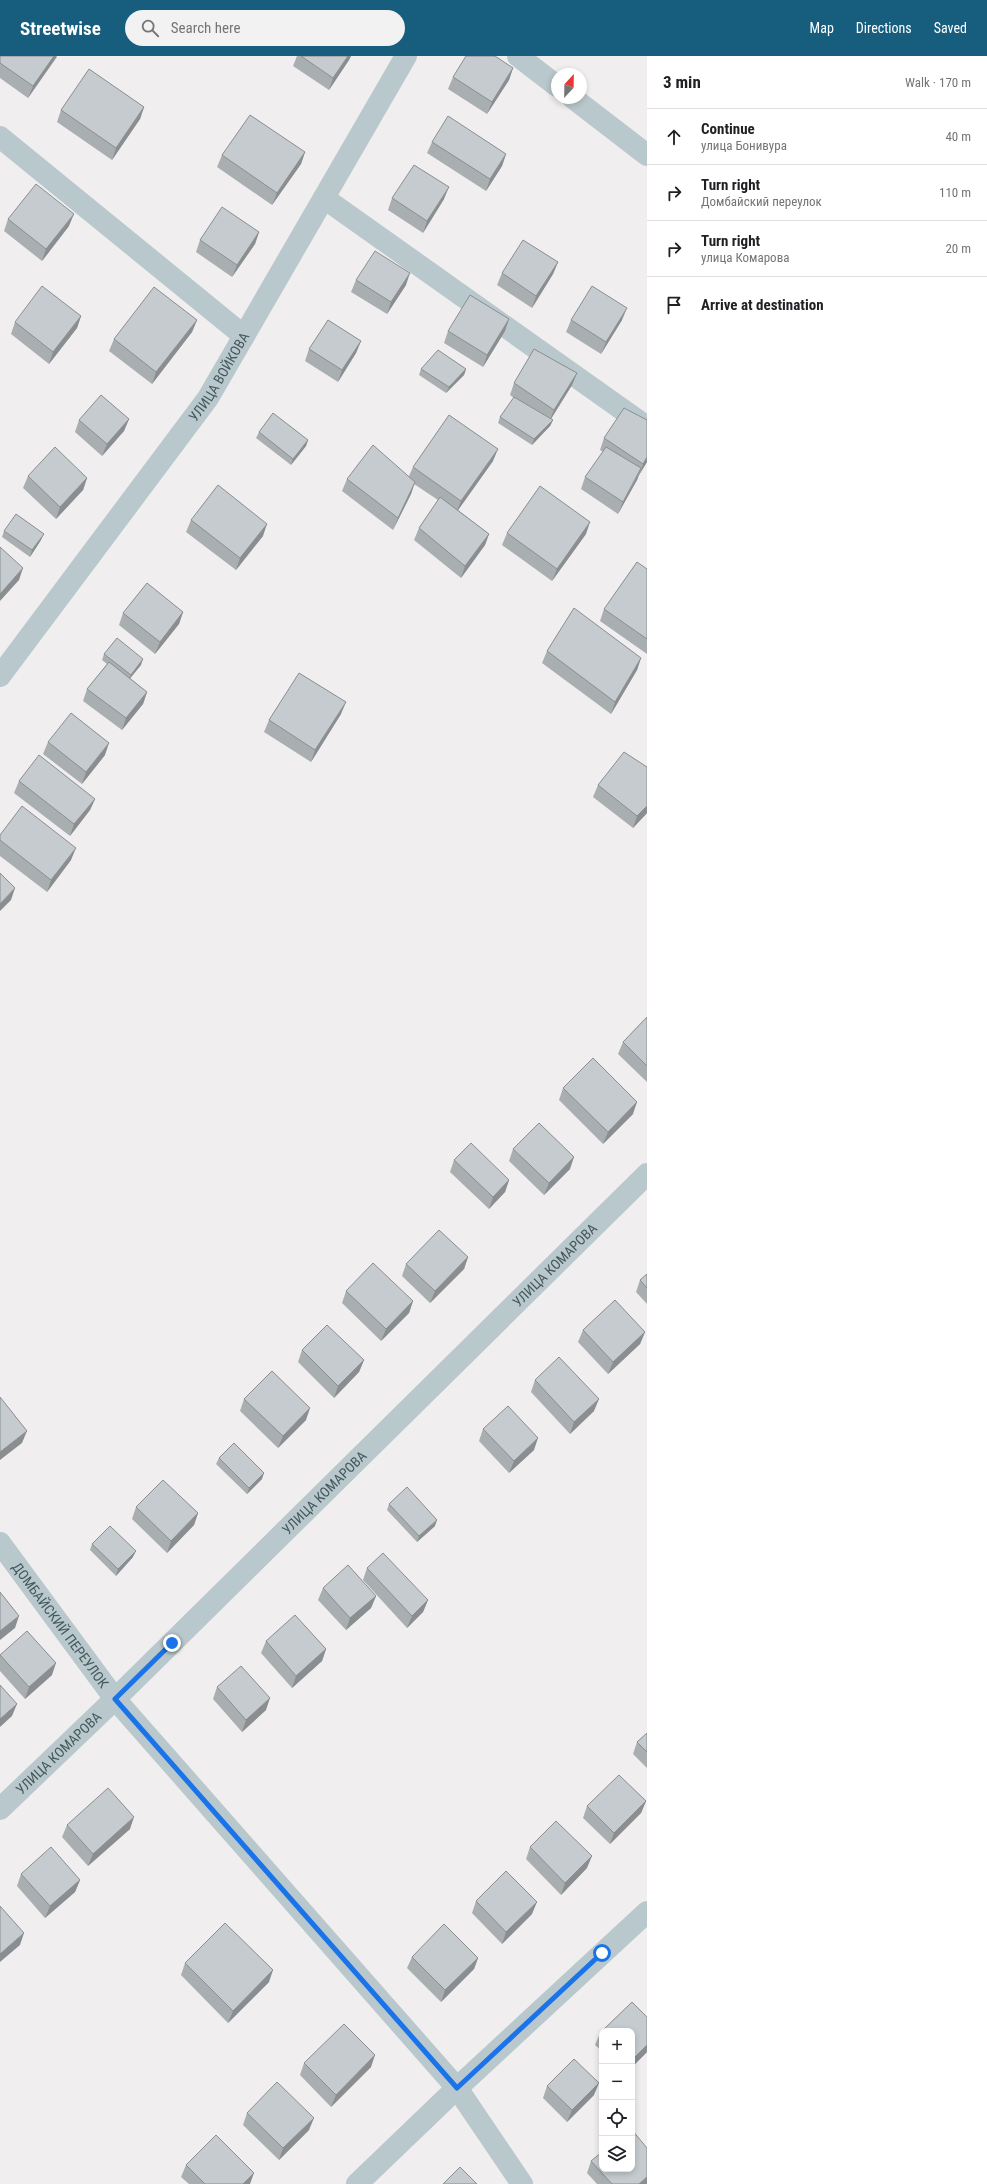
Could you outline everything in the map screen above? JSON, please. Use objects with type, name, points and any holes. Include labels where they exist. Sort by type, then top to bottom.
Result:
[{"type":"street","name":"УЛИЦА ВОЙКОВА","points":[[0,676],[208,398],[406,56]]},
{"type":"street","points":[[518,56],[551,81]]},
{"type":"street","points":[[581,104],[647,155]]},
{"type":"street","points":[[0,137],[244,336]]},
{"type":"street","points":[[324,198],[647,427]]},
{"type":"street","name":"УЛИЦА КОМАРОВА","points":[[0,1809],[115,1699],[647,1174]]},
{"type":"street","name":"ДОМБАЙСКИЙ ПЕРЕУЛОК","points":[[0,1543],[115,1699],[457,2088],[522,2184]]},
{"type":"street","points":[[357,2184],[457,2088],[647,1912]]},
{"type":"building","points":[[0,56],[54,56],[33,86],[0,63]]},
{"type":"building","points":[[301,56],[348,56],[333,78]]},
{"type":"building","points":[[466,56],[495,56],[513,68],[492,102],[453,77]]},
{"type":"building","points":[[89,69],[144,107],[116,148],[61,110]]},
{"type":"building","points":[[250,115],[305,152],[277,193],[222,155]]},
{"type":"building","points":[[448,116],[506,154],[490,179],[432,142]]},
{"type":"building","points":[[414,165],[449,187],[427,221],[392,198]]},
{"type":"building","points":[[36,184],[74,214],[46,249],[8,219]]},
{"type":"building","points":[[222,207],[259,232],[237,265],[200,240]]},
{"type":"building","points":[[523,240],[558,262],[536,296],[502,273]]},
{"type":"building","points":[[375,251],[410,273],[391,302],[356,280]]},
{"type":"building","points":[[42,286],[81,316],[53,352],[15,322]]},
{"type":"building","points":[[592,286],[627,308],[606,342],[571,320]]},
{"type":"building","points":[[154,287],[197,320],[156,372],[114,339]]},
{"type":"building","points":[[470,295],[509,319],[487,355],[448,331]]},
{"type":"building","points":[[328,320],[361,341],[342,370],[309,349]]},
{"type":"building","points":[[534,349],[577,373],[554,410],[514,383]]},
{"type":"building","points":[[438,350],[466,369],[449,387],[421,369]]},
{"type":"building","points":[[101,395],[129,419],[107,444],[79,420]]},
{"type":"building","points":[[514,397],[553,420],[534,439],[500,417]]},
{"type":"building","points":[[624,408],[647,420],[647,457],[643,464],[604,438]]},
{"type":"building","points":[[273,413],[308,440],[293,459],[259,432]]},
{"type":"building","points":[[449,415],[498,449],[461,501],[413,467]]},
{"type":"building","points":[[373,445],[415,482],[398,518],[347,479]]},
{"type":"building","points":[[55,447],[87,478],[60,507],[28,476]]},
{"type":"building","points":[[606,447],[641,468],[623,502],[585,477]]},
{"type":"building","points":[[218,485],[267,524],[240,558],[191,520]]},
{"type":"building","points":[[540,486],[590,522],[557,569],[507,533]]},
{"type":"building","points":[[440,497],[489,534],[465,566],[419,528]]},
{"type":"building","points":[[16,514],[44,534],[32,550],[4,531]]},
{"type":"building","points":[[0,547],[23,568],[0,594]]},
{"type":"building","points":[[637,562],[647,569],[647,639],[604,609]]},
{"type":"building","points":[[147,583],[183,612],[160,642],[123,613]]},
{"type":"building","points":[[574,608],[641,658],[615,702],[547,651]]},
{"type":"building","points":[[117,638],[143,659],[131,675],[104,654]]},
{"type":"building","points":[[109,662],[147,692],[126,718],[87,689]]},
{"type":"building","points":[[299,673],[346,702],[315,750],[269,720]]},
{"type":"building","points":[[71,713],[109,743],[86,772],[48,742]]},
{"type":"building","points":[[624,752],[647,767],[647,806],[637,816],[598,785]]},
{"type":"building","points":[[39,755],[95,799],[74,824],[19,781]]},
{"type":"building","points":[[22,806],[76,848],[51,880],[0,840],[0,835]]},
{"type":"building","points":[[0,873],[15,888],[0,904]]},
{"type":"building","points":[[647,1017],[647,1066],[623,1042]]},
{"type":"building","points":[[593,1058],[637,1102],[608,1132],[563,1088]]},
{"type":"building","points":[[539,1123],[574,1157],[549,1183],[513,1149]]},
{"type":"building","points":[[471,1143],[509,1180],[493,1197],[454,1160]]},
{"type":"building","points":[[439,1230],[468,1257],[435,1291],[406,1264]]},
{"type":"building","points":[[373,1263],[413,1301],[386,1329],[346,1291]]},
{"type":"building","points":[[647,1274],[647,1288],[640,1280]]},
{"type":"building","points":[[615,1300],[645,1332],[613,1362],[583,1330]]},
{"type":"building","points":[[327,1325],[364,1360],[338,1386],[302,1350]]},
{"type":"building","points":[[559,1357],[599,1399],[574,1422],[535,1380]]},
{"type":"building","points":[[272,1371],[310,1408],[283,1436],[244,1399]]},
{"type":"building","points":[[0,1397],[27,1431],[0,1452]]},
{"type":"building","points":[[508,1406],[538,1438],[514,1461],[483,1429]]},
{"type":"building","points":[[234,1443],[264,1473],[249,1488],[219,1458]]},
{"type":"building","points":[[163,1480],[198,1513],[171,1541],[136,1507]]},
{"type":"building","points":[[407,1487],[437,1520],[419,1536],[389,1504]]},
{"type":"building","points":[[110,1526],[136,1551],[118,1569],[92,1544]]},
{"type":"building","points":[[383,1553],[428,1600],[412,1616],[367,1568]]},
{"type":"building","points":[[348,1565],[376,1596],[350,1618],[323,1588]]},
{"type":"building","points":[[0,1592],[19,1616],[0,1631]]},
{"type":"building","points":[[295,1615],[326,1649],[296,1676],[266,1641]]},
{"type":"building","points":[[27,1631],[56,1663],[29,1687],[0,1655]]},
{"type":"building","points":[[241,1666],[270,1698],[246,1720],[217,1687]]},
{"type":"building","points":[[0,1685],[17,1704],[0,1719]]},
{"type":"building","points":[[647,1733],[647,1752],[637,1742]]},
{"type":"building","points":[[619,1775],[646,1801],[614,1833],[587,1806]]},
{"type":"building","points":[[108,1788],[134,1817],[93,1854],[67,1825]]},
{"type":"building","points":[[556,1821],[592,1856],[565,1883],[530,1847]]},
{"type":"building","points":[[51,1847],[80,1880],[50,1906],[21,1874]]},
{"type":"building","points":[[506,1871],[537,1902],[506,1932],[476,1901]]},
{"type":"building","points":[[0,1906],[24,1933],[0,1954]]},
{"type":"building","points":[[225,1923],[273,1970],[233,2011],[185,1963]]},
{"type":"building","points":[[444,1924],[478,1958],[445,1990],[412,1957]]},
{"type":"building","points":[[632,2002],[647,2017],[647,2045],[635,2057],[635,2028],[605,2028]]},
{"type":"building","points":[[344,2024],[375,2055],[336,2095],[304,2063]]},
{"type":"building","points":[[574,2059],[599,2083],[572,2110],[547,2086]]},
{"type":"building","points":[[277,2082],[314,2118],[283,2148],[247,2113]]},
{"type":"building","points":[[635,2134],[647,2148],[647,2177],[639,2184],[612,2184],[601,2172],[635,2172]]},
{"type":"building","points":[[216,2135],[254,2173],[243,2184],[205,2184],[186,2165]]},
{"type":"building","points":[[599,2154],[599,2170],[591,2161]]},
{"type":"building","points":[[460,2167],[477,2184],[443,2184]]},
{"type":"route","points":[[172,1643],[115,1699],[457,2088],[602,1953]]}]
